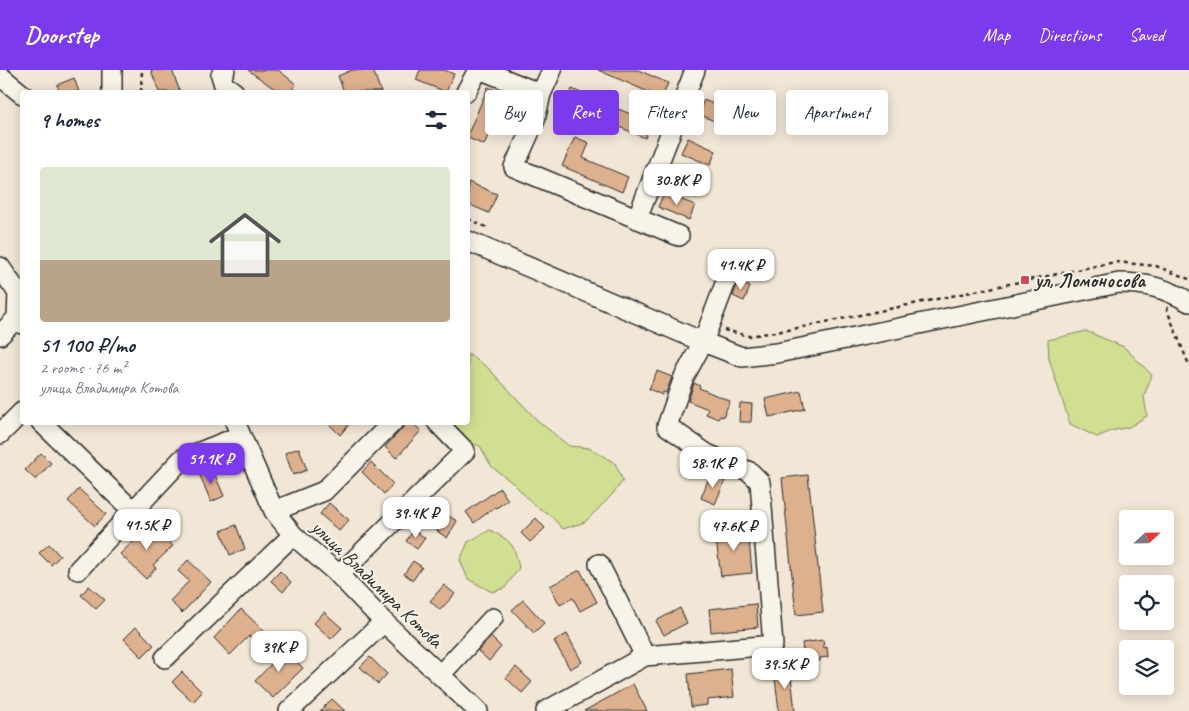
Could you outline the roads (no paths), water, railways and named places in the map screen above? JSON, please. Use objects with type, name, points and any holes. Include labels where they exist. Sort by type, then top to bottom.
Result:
[{"type":"street","points":[[112,70],[112,90]]},
{"type":"street","points":[[225,70],[221,75],[224,85],[231,90]]},
{"type":"street","points":[[467,90],[478,70]]},
{"type":"street","points":[[482,70],[531,90]]},
{"type":"street","points":[[543,90],[552,70]]},
{"type":"street","points":[[636,219],[695,70]]},
{"type":"street","points":[[0,76],[20,92]]},
{"type":"street","points":[[528,135],[514,167],[679,236]]},
{"type":"street","points":[[470,242],[703,342],[742,356],[777,353],[1118,282],[1177,284],[1189,302]]},
{"type":"street","points":[[0,267],[18,293],[20,310]]},
{"type":"street","points":[[546,711],[645,656],[773,646],[760,482],[750,472],[707,454],[667,426],[684,377],[703,342],[730,271]]},
{"type":"street","points":[[0,335],[20,320]]},
{"type":"street","points":[[0,434],[20,414]]},
{"type":"street","points":[[44,425],[133,512]]},
{"type":"street","points":[[274,511],[324,491],[389,425]]},
{"type":"street","points":[[339,575],[465,451],[440,425]]},
{"type":"street","points":[[78,570],[182,459],[238,429]]},
{"type":"street","name":"улица Владимира Котова","points":[[238,429],[274,511],[293,535],[339,575],[384,622],[478,711]]},
{"type":"street","points":[[166,658],[293,535]]},
{"type":"street","points":[[599,564],[645,656]]},
{"type":"street","points":[[440,675],[493,618]]},
{"type":"street","points":[[288,711],[384,622]]},
{"type":"place","name":"ул, Ломоносова","points":[[1025,280]]}]
